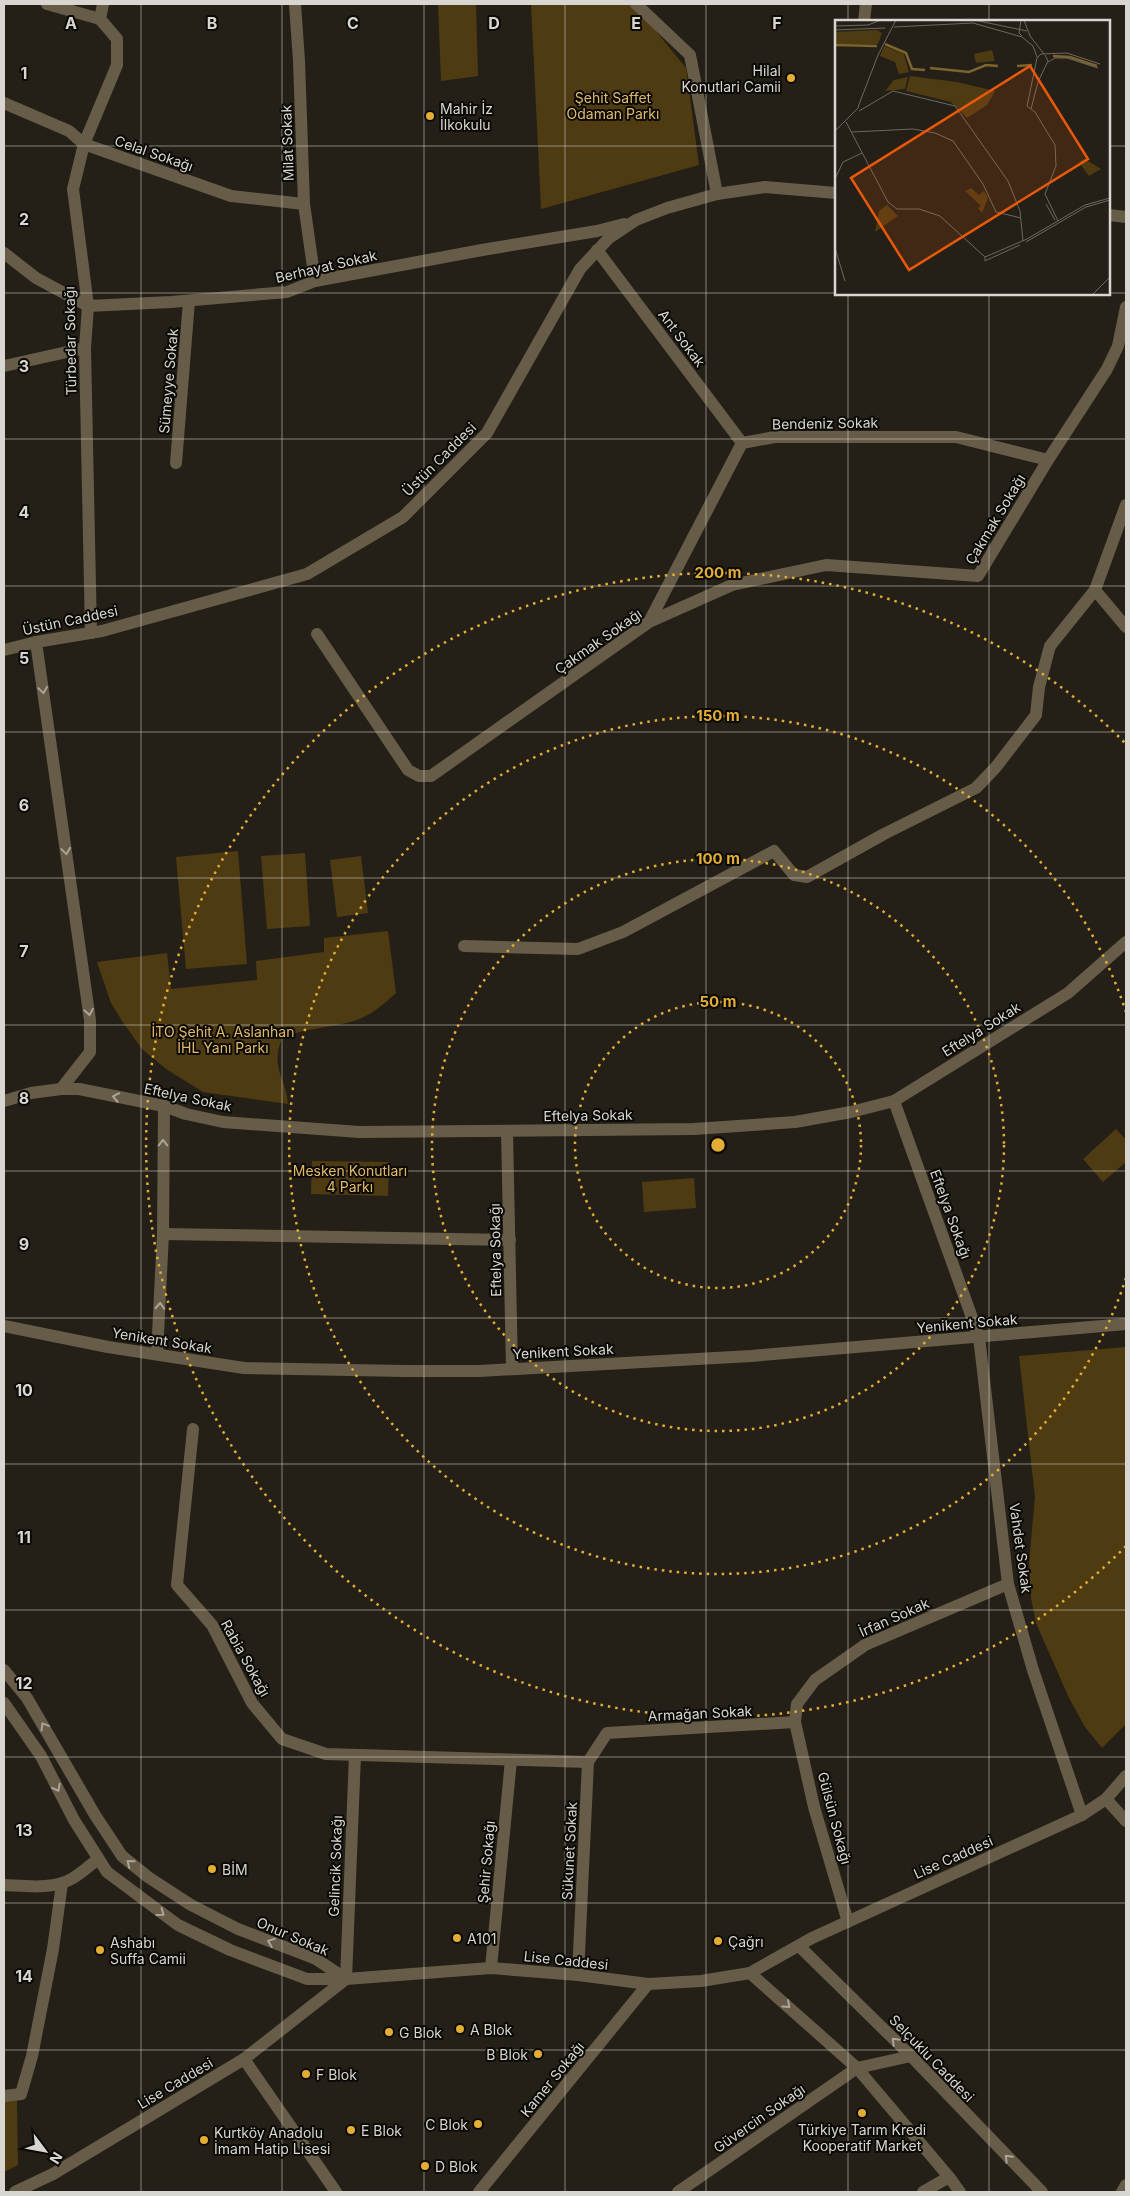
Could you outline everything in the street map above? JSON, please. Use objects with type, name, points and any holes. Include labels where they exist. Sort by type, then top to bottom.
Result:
[{"type":"street","points":[[47,4],[100,19],[103,4]]},
{"type":"street","name":"Milat Sokak","points":[[295,4],[304,204],[315,281]]},
{"type":"street","points":[[636,4],[690,55],[717,194]]},
{"type":"street","points":[[864,20],[866,4]]},
{"type":"street","name":"Türbedar Sokağı","points":[[91,633],[85,348],[88,306],[73,190],[84,144],[117,65],[117,39],[100,19]]},
{"type":"street","name":"Celal Sokağı","points":[[4,103],[69,131],[84,144],[231,196],[304,204]]},
{"type":"street","name":"Üstün Caddesi","points":[[4,650],[36,642],[91,633],[307,574],[403,517],[487,433],[580,269],[609,238],[636,220],[667,208],[717,194],[765,187],[835,193]]},
{"type":"street","points":[[1110,215],[1126,217]]},
{"type":"street","name":"Berhayat Sokak","points":[[88,306],[189,301],[287,292],[315,281],[597,231],[636,220]]},
{"type":"street","name":"Ant Sokak","points":[[598,250],[742,443]]},
{"type":"street","points":[[4,253],[36,278],[88,306]]},
{"type":"street","name":"Sümeyye Sokak","points":[[176,463],[189,301]]},
{"type":"street","name":"Çakmak Sokağı","points":[[317,634],[408,770],[419,776],[431,776],[649,622],[732,585],[826,565],[978,576],[1048,460],[1107,369],[1118,346],[1126,307]]},
{"type":"street","points":[[4,366],[85,348]]},
{"type":"street","name":"Bendeniz Sokak","points":[[742,443],[775,437],[956,437],[1048,460]]},
{"type":"street","points":[[649,622],[742,443]]},
{"type":"street","points":[[464,946],[578,950],[622,932],[774,851],[794,875],[807,878],[893,829],[976,788],[996,768],[1036,715],[1039,687],[1050,646],[1095,590],[1126,504]]},
{"type":"street","points":[[1095,590],[1126,627]]},
{"type":"street","points":[[36,642],[90,1020],[90,1052],[62,1089]]},
{"type":"street","name":"Eftelya Sokak","points":[[4,1101],[31,1093],[79,1089],[164,1106],[186,1114],[224,1122],[359,1132],[694,1129],[796,1122],[851,1112],[894,1101],[1068,993],[1126,942]]},
{"type":"street","name":"Eftelya Sokağı","points":[[894,1101],[979,1337]]},
{"type":"street","points":[[157,1354],[163,1234],[164,1106]]},
{"type":"street","name":"Eftelya Sokağı","points":[[507,1131],[512,1369]]},
{"type":"street","points":[[163,1234],[510,1240]]},
{"type":"street","name":"Yenikent Sokak","points":[[4,1326],[108,1347],[244,1368],[405,1371],[512,1369],[750,1356],[1126,1324]]},
{"type":"street","name":"Vahdet Sokak","points":[[979,1337],[1008,1584],[1032,1670],[1082,1815]]},
{"type":"street","name":"Rabia Sokağı","points":[[193,1429],[177,1585],[212,1625],[252,1703],[282,1739],[326,1754],[588,1762]]},
{"type":"street","name":"İrfan Sokak","points":[[795,1722],[797,1704],[804,1692],[827,1671],[865,1645],[1008,1584]]},
{"type":"street","name":"Onur Sokak","points":[[4,1670],[27,1698],[95,1815],[122,1856],[148,1877],[191,1905],[238,1929],[316,1959],[346,1979]]},
{"type":"street","name":"Onur Sokak","points":[[4,1703],[40,1756],[74,1820],[107,1872],[171,1920],[222,1946],[307,1979],[346,1979]]},
{"type":"street","name":"Armağan Sokak","points":[[588,1762],[607,1733],[795,1722]]},
{"type":"street","name":"Gülsün Sokağı","points":[[795,1722],[814,1807],[848,1922]]},
{"type":"street","name":"Gelincik Sokağı","points":[[346,1979],[354,1755]]},
{"type":"street","name":"Şehir Sokağı","points":[[491,1968],[510,1760]]},
{"type":"street","name":"Sükunet Sokak","points":[[578,1975],[588,1762]]},
{"type":"street","name":"Lise Caddesi","points":[[15,2192],[53,2174],[244,2059],[346,1979],[491,1968],[578,1975],[648,1984],[701,1981],[750,1973],[848,1922],[1082,1815],[1106,1799],[1126,1776]]},
{"type":"street","points":[[1106,1799],[1126,1821]]},
{"type":"street","points":[[4,1885],[48,1886],[62,1883],[73,1879],[98,1859]]},
{"type":"street","points":[[4,2096],[21,2094],[32,2056],[53,1949],[62,1883]]},
{"type":"street","name":"Selçuklu Caddesi","points":[[799,1946],[911,2056],[1042,2192]]},
{"type":"street","points":[[750,1973],[857,2068],[949,2176],[960,2192]]},
{"type":"street","name":"Kamer Sokağı","points":[[480,2192],[648,1984]]},
{"type":"street","points":[[857,2068],[911,2056]]},
{"type":"street","points":[[244,2059],[336,2192]]},
{"type":"street","name":"Güvercin Sokağı","points":[[678,2192],[857,2068]]},
{"type":"street","points":[[923,2192],[949,2176]]},
{"type":"street","points":[[1122,2192],[1126,2184]]},
{"type":"green space","points":[[438,4],[476,4],[478,76],[441,81]]},
{"type":"green space","name":"Şehit Saffet Odaman Parkı","points":[[531,4],[634,4],[686,68],[699,165],[541,209]]},
{"type":"green space","points":[[238,851],[247,964],[186,969],[176,857]]},
{"type":"green space","points":[[305,853],[310,926],[267,929],[261,856]]},
{"type":"green space","points":[[361,856],[368,913],[337,917],[330,860]]},
{"type":"green space","name":"İTO Şehit A. Aslanhan İHL Yanı Parkı","points":[[388,931],[396,993],[360,1019],[300,1032],[282,1038],[278,1065],[285,1086],[288,1104],[203,1092],[166,1069],[142,1049],[122,1021],[111,1003],[97,962],[167,953],[171,989],[257,980],[256,961],[324,952],[324,938]]},
{"type":"green space","points":[[1116,1129],[1126,1140],[1126,1162],[1103,1182],[1083,1159]]},
{"type":"green space","name":"Mesken Konutları 4 Parkı","points":[[312,1161],[389,1162],[388,1196],[311,1194]]},
{"type":"green space","points":[[694,1178],[696,1208],[644,1212],[642,1182]]},
{"type":"green space","points":[[1126,1347],[1126,1724],[1102,1748],[1085,1727],[1069,1698],[1036,1623],[1031,1598],[1029,1563],[1035,1497],[1019,1356]]},
{"type":"green space","points":[[17,2098],[18,2165],[4,2172],[4,2099]]},
{"type":"place","name":"Hilal Konutlari Camii","points":[[791,78]]},
{"type":"place","name":"Mahir İz İlkokulu","points":[[430,116]]},
{"type":"place","name":"BİM","points":[[212,1869]]},
{"type":"place","name":"A101","points":[[457,1938]]},
{"type":"place","name":"Çağrı","points":[[718,1941]]},
{"type":"place","name":"Ashabı Suffa Camii","points":[[100,1950]]},
{"type":"place","name":"A Blok","points":[[460,2029]]},
{"type":"place","name":"G Blok","points":[[389,2032]]},
{"type":"place","name":"B Blok","points":[[538,2054]]},
{"type":"place","name":"F Blok","points":[[306,2074]]},
{"type":"place","name":"Türkiye Tarım Kredi Kooperatif Market","points":[[862,2113]]},
{"type":"place","name":"C Blok","points":[[478,2124]]},
{"type":"place","name":"E Blok","points":[[351,2130]]},
{"type":"place","name":"Kurtköy Anadolu İmam Hatip Lisesi","points":[[204,2140]]},
{"type":"place","name":"D Blok","points":[[425,2166]]}]
